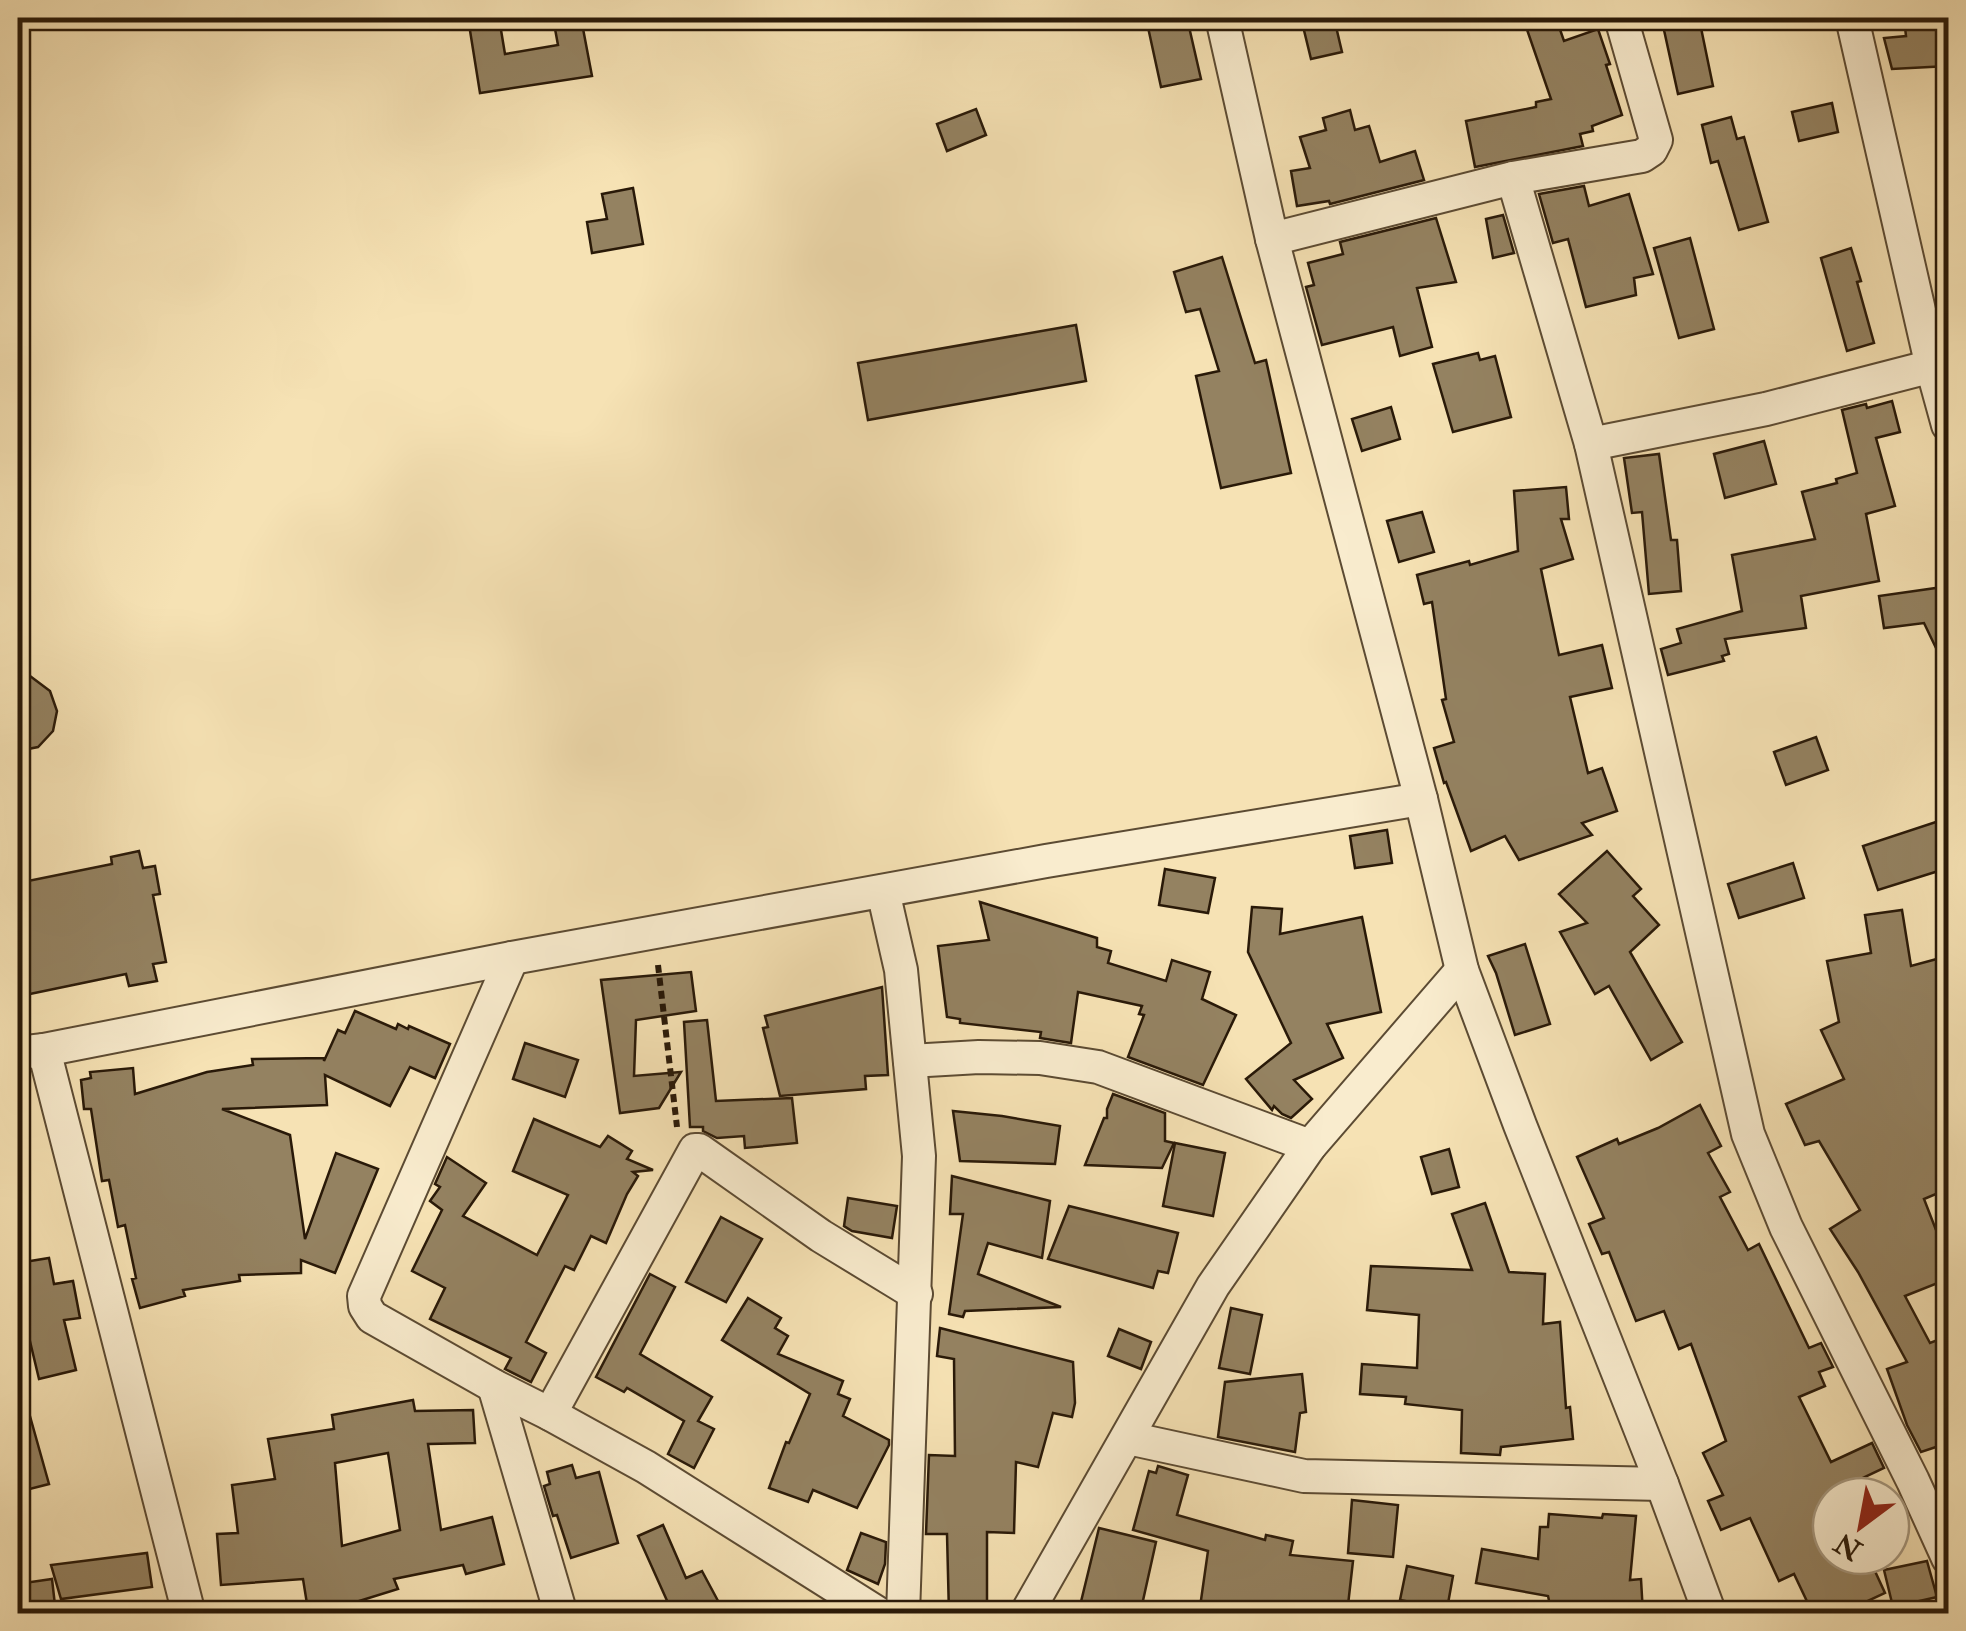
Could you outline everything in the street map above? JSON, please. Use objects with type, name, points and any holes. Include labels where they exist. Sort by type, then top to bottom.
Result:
[{"type":"street","points":[[1222,18],[1272,239],[1421,798],[1462,970],[1710,1614]]},
{"type":"street","points":[[1272,239],[1513,178],[1642,156],[1656,140],[1621,18]]},
{"type":"street","points":[[1852,18],[1940,364],[1948,425]]},
{"type":"street","points":[[1513,178],[1590,444],[1748,1134],[1786,1226],[1948,1558]]},
{"type":"street","points":[[1590,444],[1766,409],[1940,364]]},
{"type":"street","points":[[189,1614],[31,1051],[654,932],[1421,798]]},
{"type":"street","points":[[883,891],[901,970],[920,1156],[903,1614]]},
{"type":"street","points":[[512,958],[364,1296],[365,1306],[372,1317],[646,1466],[879,1614]]},
{"type":"street","points":[[1026,1614],[1213,1286],[1310,1146],[1462,970]]},
{"type":"street","points":[[910,1060],[1040,1058],[1098,1067],[1310,1146]]},
{"type":"street","points":[[550,1414],[695,1150],[821,1236],[916,1294]]},
{"type":"street","points":[[494,1386],[561,1614]]},
{"type":"street","points":[[1128,1438],[1304,1476],[1662,1484]]},
{"type":"path","points":[[654,932],[678,1136],[695,1150]]},
{"type":"building","points":[[468,18],[499,18],[505,54],[558,45],[553,18],[581,18],[592,76],[480,93]]},
{"type":"building","points":[[1146,18],[1187,18],[1201,79],[1161,87]]},
{"type":"building","points":[[1301,18],[1334,18],[1342,52],[1311,59]]},
{"type":"building","points":[[1523,18],[1556,18],[1564,41],[1598,29],[1622,115],[1580,134],[1583,146],[1475,167],[1466,121],[1536,107],[1536,102],[1551,99]]},
{"type":"building","points":[[1904,18],[1948,18],[1948,66],[1892,69],[1884,38],[1906,36]]},
{"type":"building","points":[[1700,23],[1713,86],[1678,94],[1664,30]]},
{"type":"building","points":[[1832,103],[1838,132],[1799,141],[1792,112]]},
{"type":"building","points":[[976,109],[986,135],[947,151],[937,124]]},
{"type":"building","points":[[1350,110],[1355,130],[1369,126],[1380,162],[1415,151],[1424,180],[1330,204],[1329,201],[1297,206],[1291,171],[1310,168],[1300,137],[1326,130],[1323,118]]},
{"type":"building","points":[[1731,117],[1737,139],[1744,137],[1768,222],[1739,230],[1718,161],[1711,163],[1702,125]]},
{"type":"building","points":[[1584,186],[1589,206],[1629,194],[1653,274],[1634,278],[1636,295],[1586,307],[1568,239],[1553,243],[1539,194]]},
{"type":"building","points":[[633,188],[643,244],[592,253],[587,222],[607,219],[602,194]]},
{"type":"building","points":[[1503,215],[1514,253],[1493,258],[1486,219]]},
{"type":"building","points":[[1436,218],[1456,282],[1417,288],[1432,347],[1400,356],[1393,327],[1322,345],[1306,287],[1314,285],[1308,263],[1343,254],[1340,242]]},
{"type":"building","points":[[1690,238],[1714,329],[1679,338],[1654,248]]},
{"type":"building","points":[[1851,248],[1874,343],[1847,351],[1821,258]]},
{"type":"building","points":[[1222,257],[1255,363],[1266,360],[1291,473],[1221,488],[1196,376],[1219,371],[1200,309],[1186,312],[1174,272]]},
{"type":"building","points":[[1076,325],[1086,381],[868,420],[858,363]]},
{"type":"building","points":[[1478,353],[1480,360],[1495,356],[1511,417],[1453,432],[1433,364]]},
{"type":"building","points":[[1892,401],[1900,432],[1876,438],[1895,506],[1866,514],[1879,581],[1801,596],[1806,628],[1725,639],[1729,654],[1722,656],[1724,661],[1668,675],[1661,649],[1681,643],[1677,629],[1742,611],[1732,555],[1815,539],[1802,492],[1857,473],[1842,410]]},
{"type":"building","points":[[1391,407],[1400,439],[1362,451],[1352,419]]},
{"type":"building","points":[[1764,441],[1776,484],[1725,498],[1714,454]]},
{"type":"building","points":[[1659,454],[1671,540],[1677,540],[1681,591],[1649,594],[1642,512],[1632,513],[1624,458]]},
{"type":"building","points":[[1566,487],[1569,519],[1561,519],[1573,559],[1541,569],[1559,655],[1602,645],[1612,688],[1570,697],[1588,773],[1602,768],[1617,811],[1582,823],[1592,835],[1519,860],[1505,836],[1471,851],[1434,748],[1454,742],[1442,700],[1446,699],[1432,602],[1424,604],[1417,575],[1518,551],[1514,491]]},
{"type":"building","points":[[1422,512],[1434,552],[1399,562],[1387,521]]},
{"type":"building","points":[[1943,587],[1948,673],[1924,623],[1884,628],[1879,596]]},
{"type":"building","points":[[18,667],[50,691],[57,711],[53,731],[38,747],[18,751]]},
{"type":"building","points":[[1816,737],[1828,770],[1786,785],[1774,752]]},
{"type":"building","points":[[1948,818],[1948,868],[1878,890],[1863,846]]},
{"type":"building","points":[[1387,830],[1392,863],[1355,868],[1350,836]]},
{"type":"building","points":[[139,851],[143,868],[155,866],[160,894],[153,895],[166,962],[153,964],[157,981],[129,986],[126,974],[25,995],[18,960],[18,883],[112,864],[111,857]]},
{"type":"building","points":[[1607,851],[1641,889],[1633,896],[1659,925],[1630,952],[1682,1042],[1651,1060],[1609,986],[1595,994],[1560,932],[1587,923],[1559,894]]},
{"type":"building","points":[[1793,863],[1804,898],[1739,918],[1728,884]]},
{"type":"building","points":[[1165,869],[1215,878],[1208,913],[1159,905]]},
{"type":"building","points":[[980,902],[1097,938],[1097,947],[1111,951],[1108,963],[1166,981],[1172,960],[1210,972],[1202,999],[1236,1015],[1203,1085],[1128,1057],[1144,1015],[1139,1014],[1142,1006],[1078,992],[1071,1043],[1040,1038],[1041,1032],[960,1023],[960,1019],[947,1017],[938,946],[989,940]]},
{"type":"building","points":[[1252,907],[1282,909],[1280,934],[1362,917],[1381,1012],[1327,1024],[1343,1058],[1294,1080],[1312,1099],[1291,1118],[1274,1106],[1272,1110],[1246,1079],[1291,1043],[1248,952]]},
{"type":"building","points":[[1902,910],[1911,966],[1948,956],[1948,1189],[1924,1199],[1948,1261],[1948,1279],[1905,1296],[1930,1343],[1948,1336],[1948,1443],[1921,1452],[1887,1369],[1907,1362],[1830,1229],[1860,1210],[1819,1141],[1805,1145],[1786,1104],[1844,1079],[1821,1030],[1839,1022],[1827,961],[1871,953],[1865,915]]},
{"type":"building","points":[[1525,944],[1550,1024],[1515,1035],[1488,956]]},
{"type":"building","points":[[691,972],[696,1011],[636,1020],[634,1076],[681,1072],[659,1108],[620,1113],[601,980]]},
{"type":"building","points":[[882,987],[888,1075],[865,1076],[866,1089],[780,1096],[763,1028],[768,1027],[765,1016]]},
{"type":"building","points":[[355,1011],[396,1029],[398,1024],[408,1029],[409,1026],[450,1044],[435,1078],[410,1067],[390,1106],[325,1075],[327,1105],[222,1109],[290,1135],[305,1239],[336,1153],[378,1169],[335,1273],[301,1260],[301,1273],[239,1275],[240,1281],[183,1290],[185,1296],[140,1308],[125,1225],[118,1227],[109,1180],[102,1181],[91,1109],[84,1109],[81,1080],[91,1078],[90,1072],[133,1068],[135,1094],[207,1072],[253,1065],[252,1059],[324,1061],[338,1030],[345,1033]]},
{"type":"building","points":[[707,1020],[716,1101],[792,1098],[797,1143],[745,1148],[744,1136],[717,1138],[703,1131],[703,1127],[690,1127],[684,1022]]},
{"type":"building","points":[[525,1043],[578,1060],[565,1097],[513,1079]]},
{"type":"building","points":[[1113,1094],[1165,1113],[1165,1141],[1174,1143],[1162,1168],[1085,1165],[1107,1118]]},
{"type":"building","points":[[1700,1105],[1721,1146],[1708,1153],[1730,1192],[1720,1197],[1748,1250],[1759,1244],[1809,1348],[1821,1343],[1833,1367],[1819,1372],[1825,1386],[1799,1397],[1831,1462],[1872,1443],[1884,1468],[1867,1476],[1811,1476],[1811,1576],[1877,1576],[1885,1593],[1840,1614],[1813,1614],[1794,1574],[1779,1581],[1750,1518],[1721,1530],[1708,1501],[1723,1495],[1703,1453],[1726,1441],[1691,1344],[1679,1349],[1664,1311],[1636,1321],[1609,1252],[1602,1254],[1589,1224],[1604,1218],[1577,1157],[1617,1139],[1619,1144]]},
{"type":"building","points":[[953,1111],[1060,1126],[1055,1164],[960,1161]]},
{"type":"building","points":[[534,1119],[600,1147],[608,1136],[632,1151],[627,1159],[653,1170],[633,1172],[638,1176],[606,1243],[591,1236],[574,1270],[565,1266],[526,1342],[546,1353],[531,1382],[505,1369],[511,1358],[430,1319],[445,1288],[412,1271],[442,1210],[430,1201],[440,1187],[435,1184],[447,1157],[486,1183],[463,1216],[537,1255],[568,1195],[513,1171]]},
{"type":"building","points":[[1175,1143],[1225,1153],[1213,1216],[1163,1206]]},
{"type":"building","points":[[1449,1149],[1459,1187],[1432,1194],[1421,1157]]},
{"type":"building","points":[[952,1176],[1050,1201],[1042,1258],[988,1243],[978,1274],[1061,1307],[965,1311],[963,1317],[949,1314],[963,1214],[950,1214]]},
{"type":"building","points":[[848,1198],[897,1206],[892,1238],[844,1226]]},
{"type":"building","points":[[1485,1203],[1509,1272],[1545,1274],[1543,1324],[1560,1322],[1566,1408],[1570,1407],[1573,1439],[1501,1447],[1500,1455],[1461,1453],[1462,1410],[1405,1404],[1406,1397],[1360,1394],[1362,1364],[1417,1368],[1419,1315],[1367,1310],[1371,1266],[1472,1270],[1452,1214]]},
{"type":"building","points":[[1069,1206],[1178,1233],[1168,1273],[1158,1271],[1153,1288],[1048,1259]]},
{"type":"building","points":[[721,1217],[762,1239],[726,1302],[686,1282]]},
{"type":"building","points":[[49,1258],[54,1284],[73,1281],[80,1318],[64,1320],[76,1370],[39,1379],[18,1263]]},
{"type":"building","points":[[650,1274],[675,1287],[640,1354],[712,1397],[698,1421],[714,1429],[694,1468],[668,1454],[684,1421],[627,1388],[624,1392],[596,1377]]},
{"type":"building","points":[[748,1298],[781,1318],[775,1328],[788,1336],[778,1354],[843,1381],[838,1394],[850,1399],[843,1416],[889,1440],[857,1508],[813,1490],[808,1502],[769,1488],[810,1394],[722,1340]]},
{"type":"building","points":[[1231,1308],[1262,1315],[1250,1374],[1219,1368]]},
{"type":"building","points":[[940,1328],[1073,1362],[1072,1417],[1053,1413],[1038,1467],[1016,1462],[1014,1533],[987,1532],[987,1614],[949,1614],[947,1534],[926,1534],[929,1455],[955,1456],[954,1359],[937,1356]]},
{"type":"building","points":[[1119,1329],[1151,1342],[1141,1369],[1108,1356]]},
{"type":"building","points":[[1302,1374],[1306,1412],[1300,1413],[1295,1452],[1218,1437],[1225,1382]]},
{"type":"building","points":[[413,1400],[415,1411],[473,1410],[475,1443],[428,1444],[441,1530],[492,1517],[504,1564],[466,1574],[463,1565],[394,1579],[398,1589],[356,1602],[308,1610],[303,1579],[221,1585],[217,1534],[238,1533],[232,1485],[275,1479],[268,1439],[334,1429],[332,1415]],"holes":[[[388,1453],[400,1530],[342,1546],[335,1463]]]},
{"type":"building","points":[[26,1402],[49,1484],[18,1492],[18,1403]]},
{"type":"building","points":[[572,1465],[576,1478],[599,1472],[618,1543],[571,1558],[544,1486],[550,1484],[547,1472]]},
{"type":"building","points":[[1158,1466],[1188,1475],[1177,1515],[1265,1540],[1266,1535],[1293,1541],[1290,1555],[1353,1561],[1347,1614],[1199,1614],[1208,1551],[1133,1530],[1149,1471],[1156,1473]]},
{"type":"building","points":[[1352,1500],[1398,1505],[1393,1557],[1348,1553]]},
{"type":"building","points":[[1549,1514],[1636,1516],[1630,1580],[1641,1579],[1643,1614],[1615,1614],[1614,1604],[1571,1614],[1552,1614],[1548,1596],[1476,1583],[1482,1549],[1538,1559],[1540,1527],[1548,1527]]},
{"type":"building","points":[[663,1525],[686,1578],[702,1571],[725,1614],[673,1614],[638,1536]]},
{"type":"building","points":[[1099,1528],[1156,1542],[1140,1614],[1078,1614]]},
{"type":"building","points":[[861,1533],[886,1542],[885,1564],[878,1584],[847,1570]]},
{"type":"building","points":[[147,1553],[152,1587],[61,1599],[51,1565]]},
{"type":"building","points":[[1927,1561],[1937,1597],[1893,1607],[1885,1576],[1911,1576],[1911,1564]]},
{"type":"building","points":[[1407,1566],[1453,1576],[1447,1609],[1400,1600]]},
{"type":"building","points":[[52,1579],[56,1614],[28,1614],[24,1583]]}]
